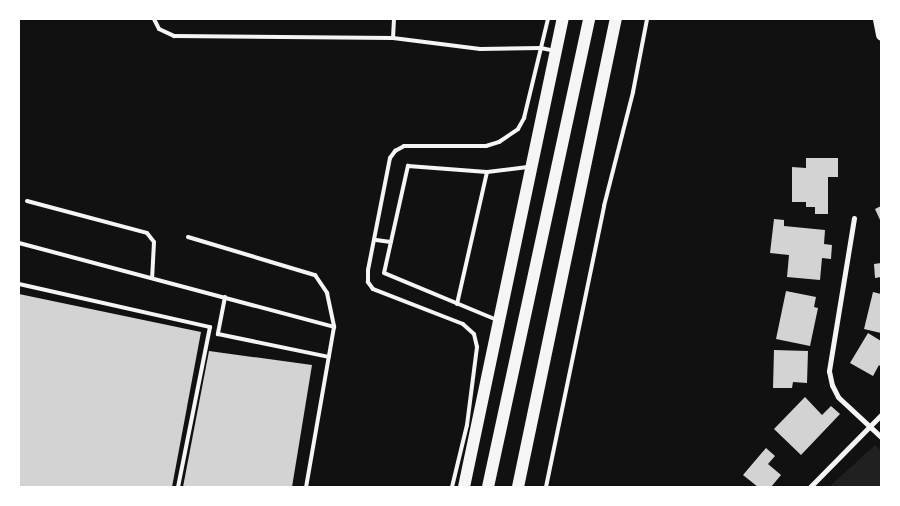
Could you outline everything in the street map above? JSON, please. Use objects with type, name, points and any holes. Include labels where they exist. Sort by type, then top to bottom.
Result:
[{"type":"highway","points":[[464,487],[563,19]]},
{"type":"highway","points":[[488,487],[589,19]]},
{"type":"highway","points":[[518,487],[616,19]]},
{"type":"main road","points":[[878,19],[881,35]]},
{"type":"street","points":[[854,218],[829,371],[832,385],[838,397],[881,437]]},
{"type":"street","points":[[810,487],[881,415]]},
{"type":"lane","points":[[154,19],[159,29],[174,36],[393,38],[480,49],[542,48],[556,51]]},
{"type":"lane","points":[[393,38],[394,19]]},
{"type":"lane","points":[[452,487],[467,425],[476,364],[474,334],[463,324],[373,289],[368,282],[368,270],[376,240],[390,158],[395,151],[404,146],[486,146],[499,142],[518,129],[524,118],[548,19]]},
{"type":"lane","points":[[546,487],[604,206],[633,92],[647,19]]},
{"type":"lane","points":[[499,321],[384,272],[408,166],[488,172],[531,167]]},
{"type":"lane","points":[[456,304],[488,172]]},
{"type":"lane","points":[[27,201],[147,233],[154,242],[152,278]]},
{"type":"lane","points":[[188,237],[316,274],[327,293],[334,327],[306,487]]},
{"type":"lane","points":[[376,240],[391,242]]},
{"type":"lane","points":[[19,243],[334,327]]},
{"type":"lane","points":[[19,284],[210,327],[178,487]]},
{"type":"lane","points":[[225,297],[218,334],[329,357]]},
{"type":"shaded area","points":[[875,445],[881,451],[881,487],[829,487]]},
{"type":"building","points":[[806,158],[838,158],[838,177],[828,177],[828,214],[815,214],[815,207],[806,207],[806,202],[792,202],[792,167],[806,168]]},
{"type":"building","points":[[881,206],[881,222],[875,209]]},
{"type":"building","points":[[774,219],[784,220],[784,226],[825,230],[824,244],[832,245],[831,259],[822,258],[820,280],[787,277],[789,255],[770,253]]},
{"type":"building","points":[[881,263],[881,277],[875,278],[874,264]]},
{"type":"building","points":[[786,291],[816,297],[814,307],[818,308],[810,346],[776,339]]},
{"type":"building","points":[[873,292],[881,294],[881,333],[864,329]]},
{"type":"building","points":[[19,294],[201,332],[172,487],[19,487]]},
{"type":"building","points":[[868,333],[881,341],[881,367],[879,365],[873,376],[850,363]]},
{"type":"building","points":[[774,350],[808,351],[807,383],[793,382],[792,388],[773,388]]},
{"type":"building","points":[[209,351],[312,365],[292,487],[183,487]]},
{"type":"building","points":[[805,397],[822,415],[831,406],[840,414],[801,455],[774,429]]},
{"type":"building","points":[[766,448],[775,456],[768,464],[781,475],[771,487],[758,487],[743,475]]}]
